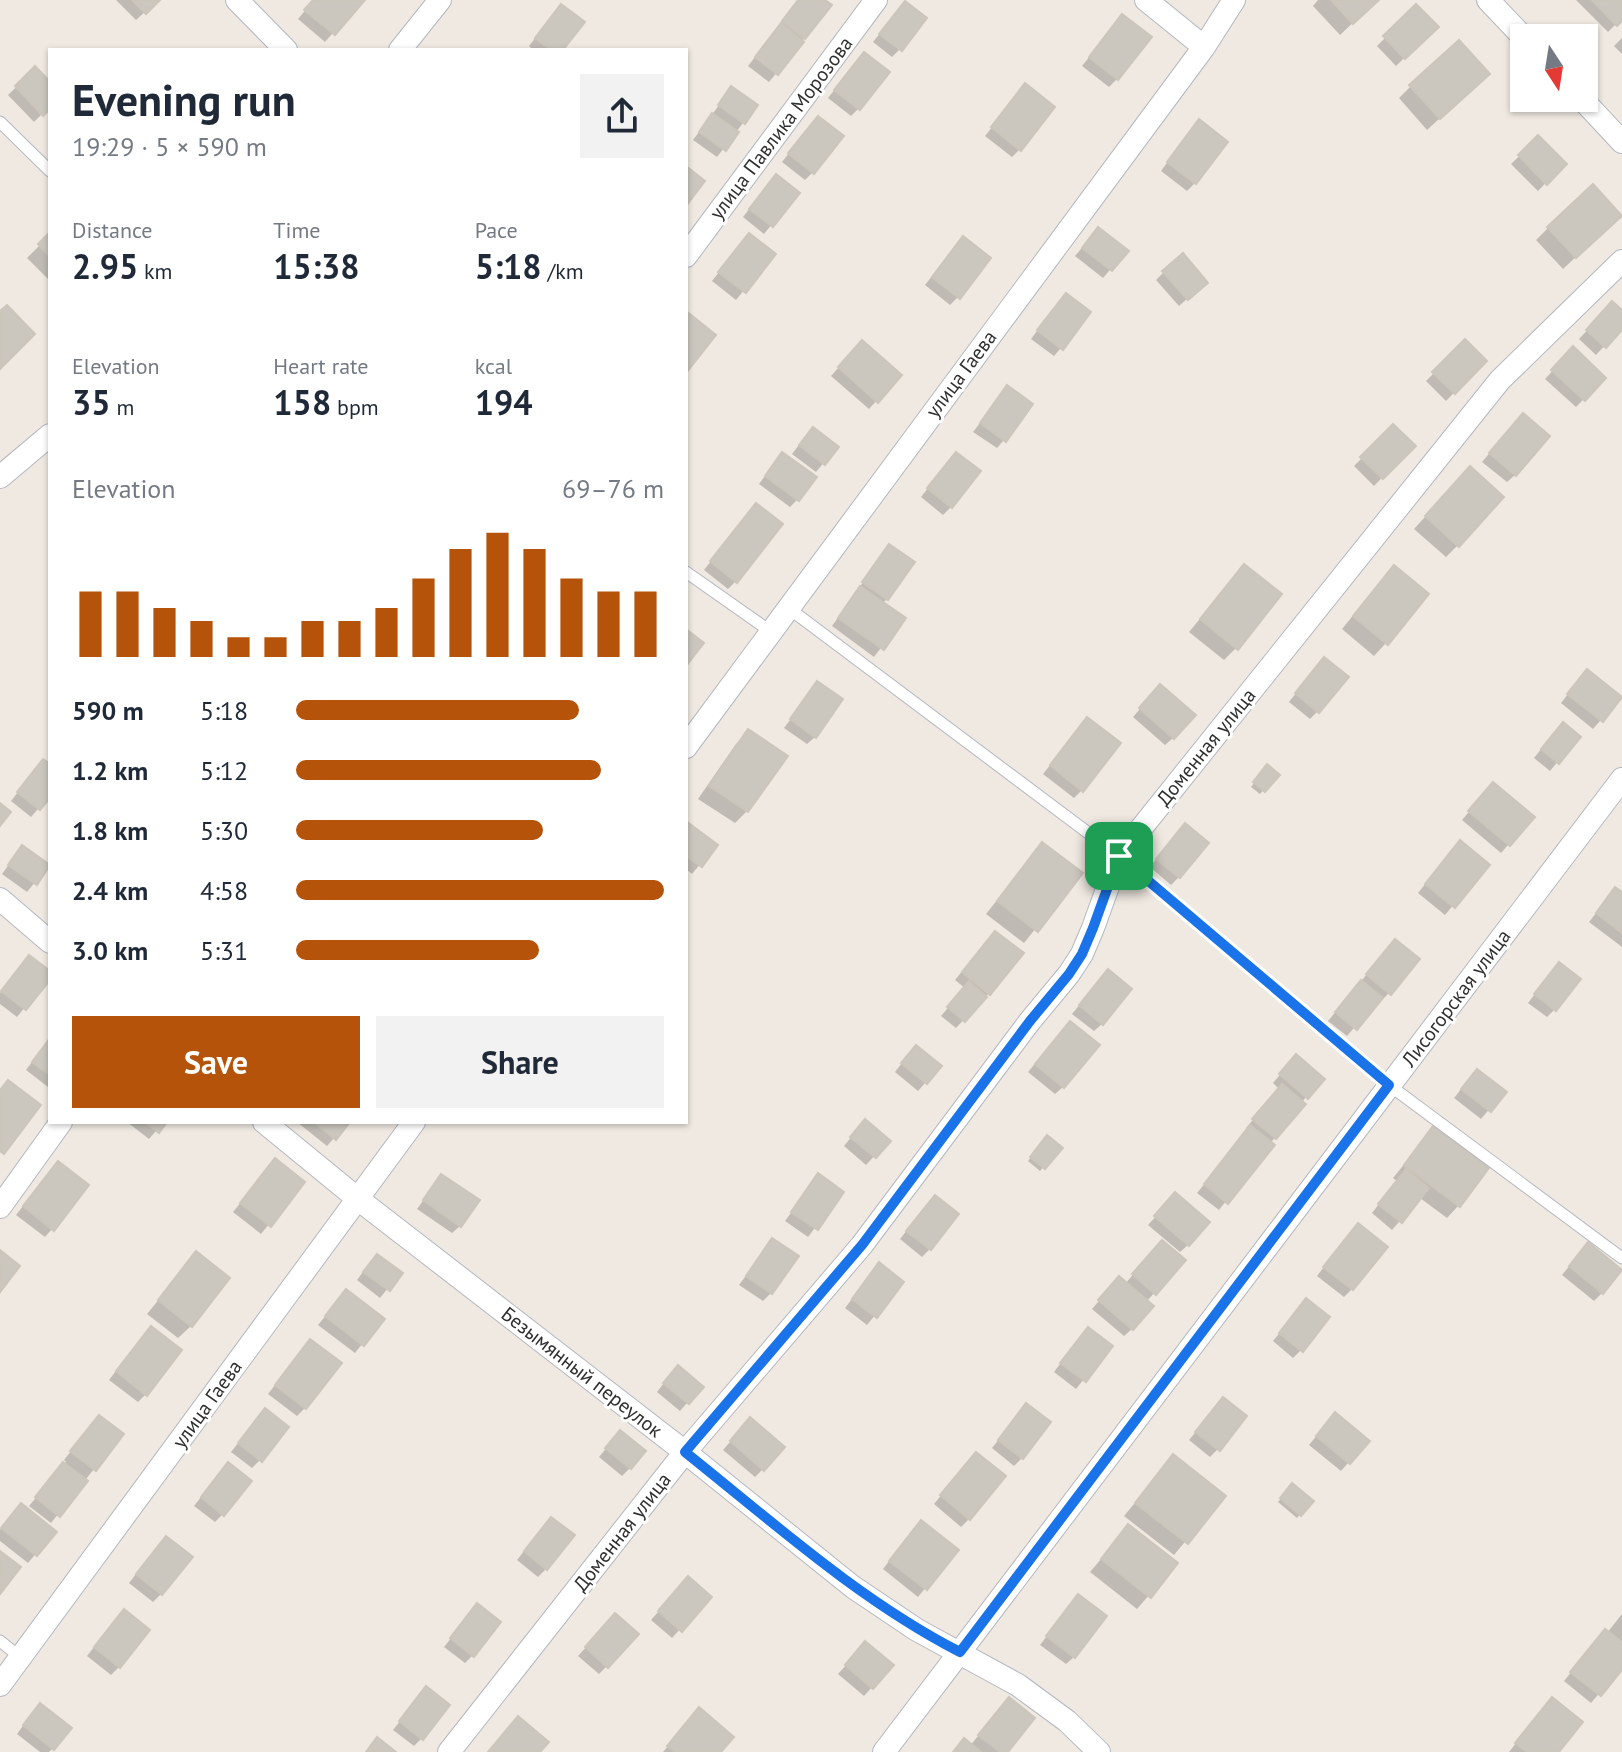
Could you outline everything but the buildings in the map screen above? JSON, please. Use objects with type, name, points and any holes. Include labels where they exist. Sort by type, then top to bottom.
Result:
[{"type":"street","points":[[237,0],[284,48]]},
{"type":"street","points":[[402,48],[440,0]]},
{"type":"street","name":"улица Павлика Морозова","points":[[688,253],[876,0]]},
{"type":"street","points":[[1146,0],[1204,47]]},
{"type":"street","name":"улица Гаева","points":[[688,744],[1204,47],[1234,0]]},
{"type":"street","points":[[1488,0],[1511,24]]},
{"type":"street","points":[[1594,112],[1622,142]]},
{"type":"street","name":"Доменная улица","points":[[449,1752],[685,1452],[862,1245],[1030,1021],[1069,974],[1082,954],[1119,856],[1500,380],[1622,261]]},
{"type":"street","points":[[0,477],[48,437]]},
{"type":"street","name":"Лисогорская улица","points":[[884,1752],[1622,779]]},
{"type":"street","points":[[0,899],[48,940]]},
{"type":"street","points":[[0,1207],[60,1124]]},
{"type":"street","name":"Безымянный переулок","points":[[266,1124],[853,1587],[917,1630],[1018,1685],[1067,1721],[1099,1752]]},
{"type":"street","name":"улица Гаева","points":[[0,1685],[413,1124]]},
{"type":"lane","points":[[0,122],[48,169]]},
{"type":"lane","points":[[688,573],[770,631]]},
{"type":"lane","points":[[787,607],[1119,856],[1389,1085],[1622,1258]]},
{"type":"lane","points":[[0,1641],[20,1657]]},
{"type":"route","points":[[1119,856],[1389,1085],[960,1652],[917,1630],[853,1587],[685,1452],[862,1245],[1030,1021],[1069,974],[1082,954],[1119,856]]}]
